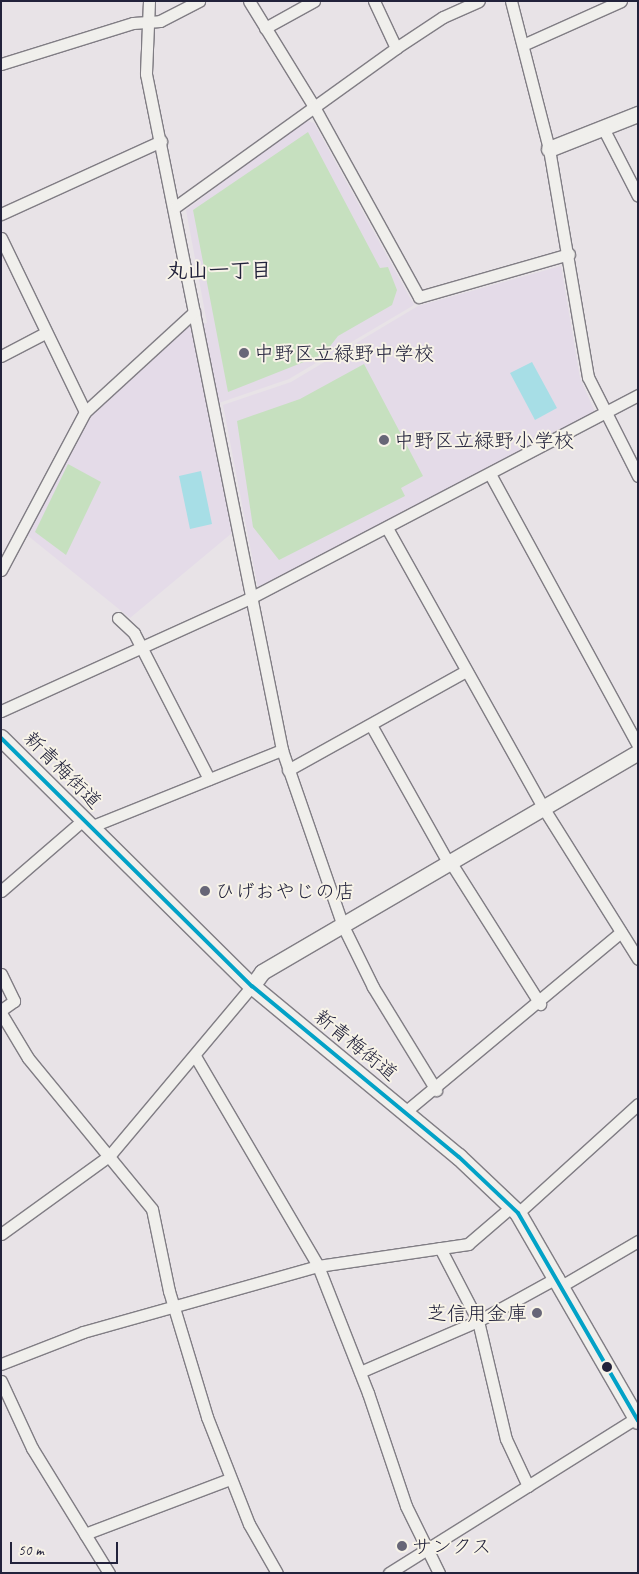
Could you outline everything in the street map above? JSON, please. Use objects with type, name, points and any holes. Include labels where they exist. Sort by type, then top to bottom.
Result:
[{"type":"main road","name":"新青梅街道","points":[[1,738],[252,986],[405,1112],[514,1210],[561,1281],[637,1418]]},
{"type":"street","points":[[149,1],[150,21],[146,74],[175,207],[194,312],[282,750],[343,926],[373,987],[436,1090]]},
{"type":"street","points":[[1,64],[150,21],[160,22],[199,1]]},
{"type":"street","points":[[249,1],[313,105],[418,297],[495,279],[569,254]]},
{"type":"street","points":[[265,28],[314,1]]},
{"type":"street","points":[[374,1],[396,48]]},
{"type":"street","points":[[175,207],[313,105],[396,48],[443,17],[479,1]]},
{"type":"street","points":[[511,1],[525,44],[549,149],[569,254],[588,377],[638,476]]},
{"type":"street","points":[[525,44],[607,4],[621,1]]},
{"type":"street","points":[[549,149],[638,114]]},
{"type":"street","points":[[603,128],[638,196]]},
{"type":"street","points":[[1,214],[161,142]]},
{"type":"street","points":[[3,245],[45,333],[86,412]]},
{"type":"street","points":[[1,570],[86,412],[194,312]]},
{"type":"street","points":[[1,356],[45,333]]},
{"type":"street","points":[[1,711],[252,597],[638,395]]},
{"type":"street","points":[[490,474],[638,746]]},
{"type":"street","points":[[386,528],[544,809],[638,959]]},
{"type":"street","points":[[118,618],[142,648],[209,779]]},
{"type":"street","points":[[288,770],[372,725],[466,671]]},
{"type":"street","points":[[372,725],[450,863],[540,1004]]},
{"type":"street","points":[[1,891],[86,823],[209,779],[282,750]]},
{"type":"street","points":[[1,1234],[110,1155],[195,1056],[262,972],[544,809],[638,752]]},
{"type":"street","points":[[405,1112],[436,1090],[540,1004],[621,932]]},
{"type":"street","points":[[1,974],[14,1001],[1,1012],[28,1058],[110,1155],[152,1210],[175,1307],[230,1479],[277,1573]]},
{"type":"street","points":[[195,1056],[318,1266],[360,1372],[406,1506],[439,1573]]},
{"type":"street","points":[[1,1364],[51,1342],[318,1266],[468,1244],[514,1210],[638,1104]]},
{"type":"street","points":[[360,1372],[478,1321],[638,1241]]},
{"type":"street","points":[[440,1248],[478,1321],[506,1439],[528,1486]]},
{"type":"street","points":[[1,1381],[32,1448],[109,1573]]},
{"type":"street","points":[[389,1573],[637,1418]]},
{"type":"street","points":[[85,1534],[230,1479]]},
{"type":"shaded area","name":"中野区立緑野中学校","points":[[305,120],[314,123],[414,305],[289,379],[207,407],[232,533],[130,618],[27,535],[90,413],[183,327],[207,323],[186,210]]},
{"type":"shaded area","name":"中野区立緑野小学校","points":[[561,266],[580,378],[595,412],[258,588],[223,405],[291,382],[418,306]]},
{"type":"green space","points":[[308,132],[380,268],[388,267],[397,290],[392,305],[338,336],[324,354],[228,392],[193,210]]},
{"type":"green space","points":[[364,364],[423,476],[401,488],[405,496],[279,560],[253,527],[237,421],[300,399]]},
{"type":"green space","points":[[68,464],[101,482],[66,555],[35,532]]},
{"type":"water","points":[[532,362],[557,408],[535,420],[510,373]]},
{"type":"water","points":[[201,471],[212,524],[190,529],[179,476]]},
{"type":"transit line","points":[[1,738],[252,986],[459,1157],[518,1213],[638,1421]]},
{"type":"place","name":"中野区立緑野中学校","points":[[244,353]]},
{"type":"place","name":"中野区立緑野小学校","points":[[384,440]]},
{"type":"place","name":"ひげおやじの店","points":[[205,891]]},
{"type":"place","name":"芝信用金庫","points":[[537,1313]]},
{"type":"place","name":"サンクス","points":[[402,1546]]},
{"type":"district","name":"丸山一丁目","points":[[219,270]]}]
